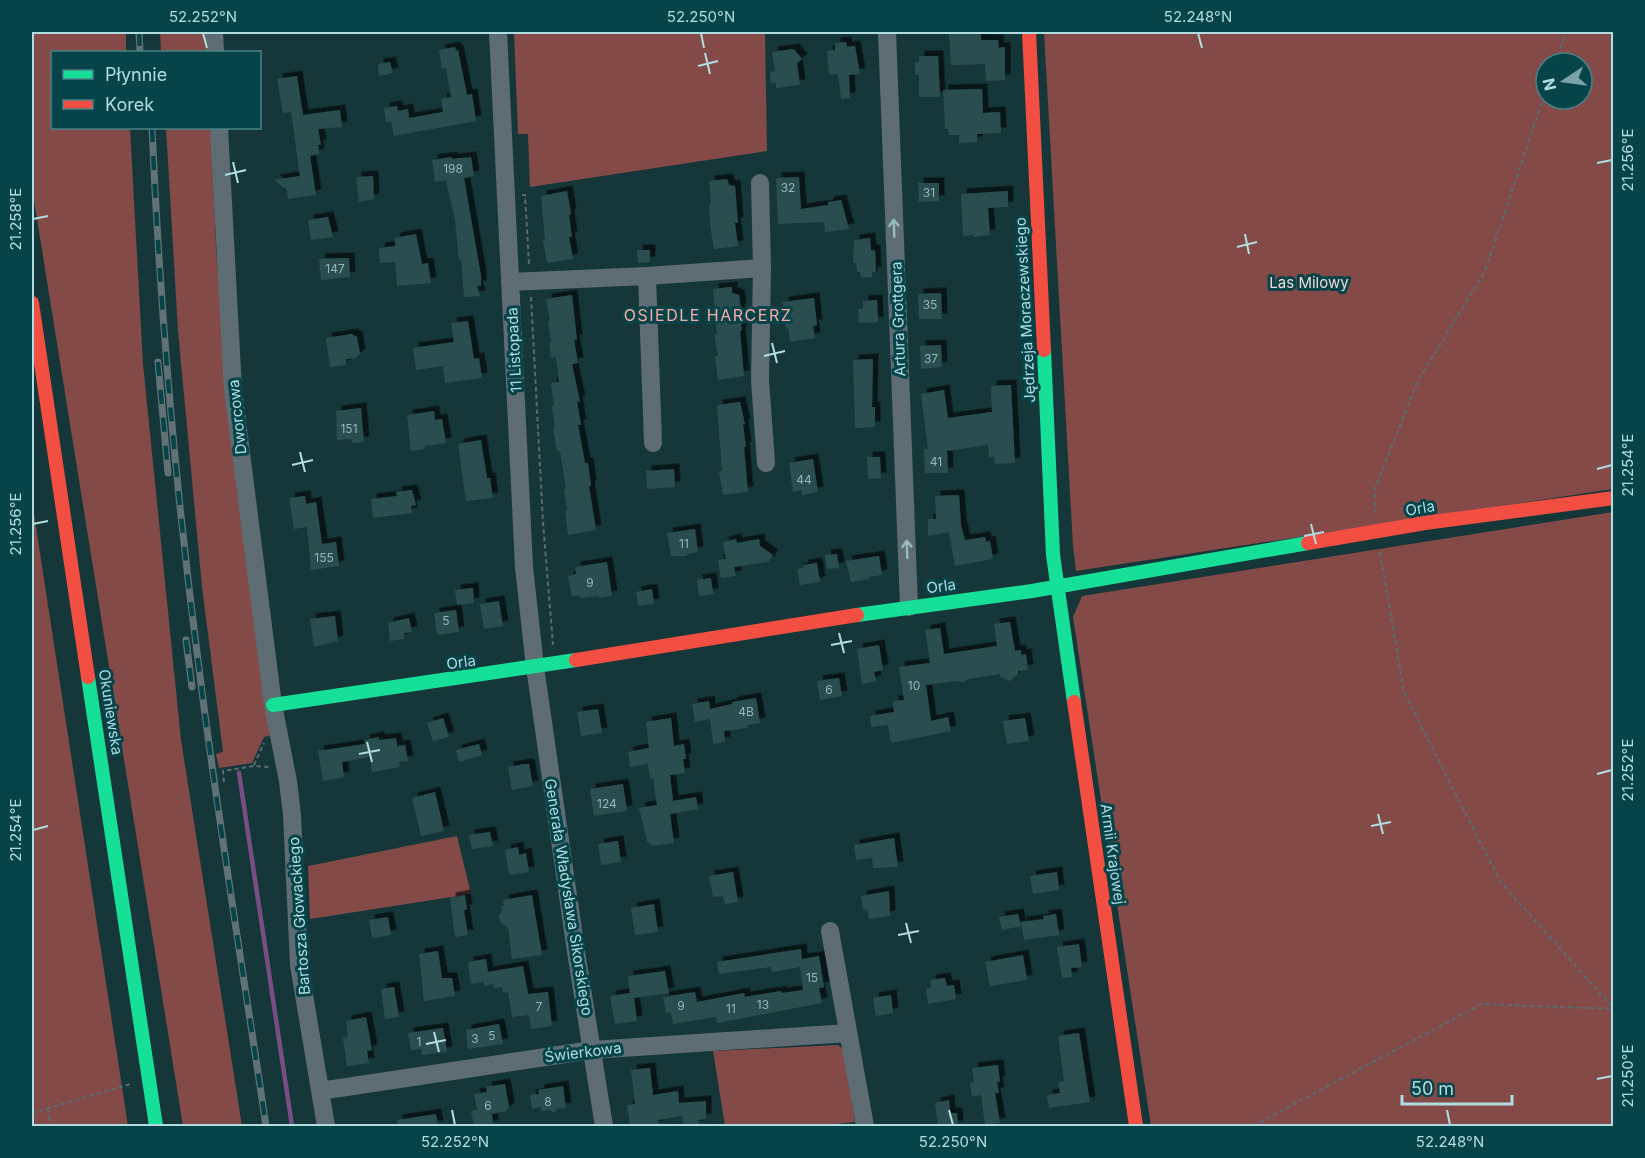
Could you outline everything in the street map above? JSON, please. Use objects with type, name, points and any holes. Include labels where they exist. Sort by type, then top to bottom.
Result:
[{"type":"street","points":[[214,32],[215,51]]},
{"type":"street","name":"11 Listopada","points":[[498,32],[524,567],[535,668]]},
{"type":"street","name":"Artura Grottgera","points":[[887,32],[909,607]]},
{"type":"street","name":"Jędrzeja Moraczewskiego","points":[[1029,32],[1051,512],[1057,586]]},
{"type":"street","name":"Dworcowa","points":[[219,129],[233,390],[273,705]]},
{"type":"street","points":[[760,183],[762,268],[760,380],[766,463]]},
{"type":"street","points":[[510,282],[762,268]]},
{"type":"street","points":[[647,276],[653,443]]},
{"type":"street","name":"Okuniewska","points":[[32,303],[156,1126]]},
{"type":"street","name":"Orla","points":[[273,705],[535,668],[909,607],[1057,586],[1425,523],[1614,498]]},
{"type":"street","name":"Armii Krajowej","points":[[1057,586],[1136,1126]]},
{"type":"street","name":"Generała Władysława Sikorskiego","points":[[535,668],[575,946],[604,1126]]},
{"type":"street","name":"Bartosza Głowackiego","points":[[273,705],[288,781],[293,828],[299,965],[326,1126]]},
{"type":"street","points":[[830,931],[865,1126]]},
{"type":"street","name":"Świerkowa","points":[[320,1090],[592,1050],[848,1033]]},
{"type":"path","points":[[1559,51],[1566,32]]},
{"type":"path","points":[[1539,111],[1485,271],[1417,383],[1374,491],[1377,533],[1404,692],[1500,881],[1614,1009]]},
{"type":"path","points":[[517,194],[525,195],[543,522],[550,629],[554,653]]},
{"type":"path","points":[[254,766],[265,741],[271,740]]},
{"type":"path","points":[[224,782],[223,771],[254,766],[270,767]]},
{"type":"path","points":[[1252,1126],[1482,1004],[1614,1009]]},
{"type":"path","points":[[32,1113],[148,1079]]},
{"type":"path","points":[[48,1109],[50,1126]]},
{"type":"green space","points":[[32,32],[126,32],[126,51],[51,51],[51,129],[130,129],[143,364],[181,740],[242,1126],[183,1126],[32,188]]},
{"type":"green space","points":[[160,32],[207,32],[208,51],[161,51]]},
{"type":"green space","points":[[514,32],[765,32],[767,151],[530,187],[528,134],[518,134]]},
{"type":"green space","name":"Las Milowy","points":[[1044,32],[1613,32],[1613,489],[1076,571]]},
{"type":"green space","points":[[166,129],[211,129],[216,249],[228,407],[273,735],[264,737],[252,763],[219,768],[216,754],[223,752],[202,587],[178,331]]},
{"type":"green space","points":[[32,501],[128,1126],[32,1126]]},
{"type":"green space","points":[[1613,512],[1613,1126],[1151,1126],[1073,617],[1082,596]]},
{"type":"green space","points":[[457,836],[471,894],[310,919],[308,866]]},
{"type":"green space","points":[[838,1045],[843,1049],[855,1122],[819,1126],[725,1126],[713,1051]]},
{"type":"building","points":[[956,32],[981,32],[981,40],[998,40],[999,48],[1005,47],[1005,80],[986,81],[985,64],[951,65],[949,34],[956,34]]},
{"type":"building","points":[[846,42],[847,47],[855,46],[860,74],[849,75],[850,98],[841,99],[838,74],[829,75],[827,51],[835,50],[835,43]]},
{"type":"building","points":[[455,47],[456,51],[458,50],[467,95],[472,94],[476,121],[394,136],[391,121],[386,122],[384,108],[397,106],[398,111],[408,109],[409,118],[443,112],[441,99],[451,97],[446,68],[442,69],[439,50]]},
{"type":"building","points":[[794,49],[802,59],[797,63],[800,85],[776,88],[776,83],[771,83],[770,72],[775,71],[772,52]]},
{"type":"building","points":[[919,56],[938,56],[940,97],[919,97],[919,75],[915,75],[915,62],[919,62]]},
{"type":"building","points":[[390,62],[393,73],[379,76],[378,64]]},
{"type":"building","points":[[297,76],[303,115],[340,110],[342,127],[318,129],[321,145],[318,145],[319,154],[310,156],[316,195],[288,199],[287,190],[274,180],[300,176],[291,112],[283,113],[277,79]]},
{"type":"building","points":[[982,89],[983,113],[1000,112],[1001,133],[977,134],[977,142],[959,143],[959,135],[949,135],[948,129],[945,129],[943,90]]},
{"type":"building","points":[[452,157],[452,159],[471,157],[474,176],[464,178],[481,276],[481,286],[477,286],[480,296],[464,297],[455,220],[446,180],[435,182],[432,160]]},
{"type":"building","points":[[373,176],[374,199],[359,202],[356,177]]},
{"type":"building","points":[[799,177],[801,209],[828,205],[828,202],[841,200],[849,229],[825,232],[824,222],[778,224],[776,178]]},
{"type":"building","points":[[727,179],[729,185],[735,186],[738,223],[735,223],[738,246],[714,249],[710,224],[709,181]]},
{"type":"building","points":[[918,183],[939,183],[939,201],[919,202]]},
{"type":"building","points":[[567,191],[572,237],[569,237],[573,259],[547,263],[543,240],[545,240],[541,196]]},
{"type":"building","points":[[1008,191],[1008,207],[988,208],[990,235],[963,236],[961,194]]},
{"type":"building","points":[[328,217],[333,237],[311,240],[308,220]]},
{"type":"building","points":[[416,234],[422,264],[428,263],[431,283],[397,286],[395,262],[380,263],[379,248],[395,246],[395,238]]},
{"type":"building","points":[[870,238],[871,250],[875,250],[876,272],[872,272],[872,277],[861,278],[860,272],[857,272],[856,263],[853,263],[854,240]]},
{"type":"building","points":[[637,250],[650,250],[650,262],[638,263]]},
{"type":"building","points":[[349,258],[350,277],[321,280],[319,259]]},
{"type":"building","points":[[732,287],[732,293],[739,295],[741,309],[739,309],[744,376],[718,380],[713,289]]},
{"type":"building","points":[[941,293],[942,319],[919,319],[918,294]]},
{"type":"building","points":[[572,295],[577,340],[574,340],[578,363],[572,364],[580,402],[577,401],[581,425],[578,425],[585,463],[588,463],[596,530],[568,535],[564,489],[566,489],[560,451],[557,451],[553,428],[555,427],[551,383],[559,382],[556,357],[551,358],[548,321],[550,321],[546,299]]},
{"type":"building","points":[[814,298],[817,325],[813,326],[815,338],[790,342],[783,302]]},
{"type":"building","points":[[877,300],[878,322],[859,323],[858,309],[863,309],[863,301]]},
{"type":"building","points":[[468,321],[474,359],[479,358],[482,378],[445,383],[443,366],[416,370],[413,348],[454,342],[451,323]]},
{"type":"building","points":[[352,334],[357,337],[360,354],[355,358],[346,359],[346,365],[330,367],[326,338]]},
{"type":"building","points":[[941,345],[942,367],[921,369],[920,346]]},
{"type":"building","points":[[873,359],[872,407],[875,407],[875,427],[855,428],[853,360]]},
{"type":"building","points":[[1011,385],[1015,463],[995,464],[994,457],[989,457],[988,445],[947,451],[948,473],[925,473],[924,449],[928,449],[921,394],[944,390],[948,418],[992,412],[991,386]]},
{"type":"building","points":[[740,402],[745,424],[743,425],[748,492],[723,495],[719,471],[722,471],[717,405]]},
{"type":"building","points":[[361,408],[364,442],[352,443],[351,439],[337,440],[336,411]]},
{"type":"building","points":[[434,411],[435,420],[442,419],[446,443],[411,451],[407,415]]},
{"type":"building","points":[[481,440],[487,478],[490,478],[493,498],[466,501],[458,444]]},
{"type":"building","points":[[867,457],[880,457],[881,478],[868,479]]},
{"type":"building","points":[[813,459],[818,492],[802,495],[802,490],[793,492],[789,463]]},
{"type":"building","points":[[674,469],[675,487],[647,489],[646,471]]},
{"type":"building","points":[[412,490],[416,505],[411,506],[412,513],[373,518],[371,499],[397,496],[396,492]]},
{"type":"building","points":[[959,495],[961,525],[965,540],[985,537],[986,542],[990,541],[993,559],[955,566],[949,532],[928,536],[928,519],[936,519],[935,496]]},
{"type":"building","points":[[305,496],[306,504],[316,502],[322,544],[336,542],[339,566],[311,570],[307,527],[294,529],[289,498]]},
{"type":"building","points":[[695,529],[698,552],[686,556],[671,556],[667,533]]},
{"type":"building","points":[[736,539],[737,543],[759,539],[760,546],[773,555],[768,562],[734,567],[736,576],[721,578],[718,560],[726,559],[723,542]]},
{"type":"building","points":[[837,554],[839,568],[827,569],[825,555]]},
{"type":"building","points":[[879,556],[882,575],[851,582],[846,561]]},
{"type":"building","points":[[607,562],[612,596],[580,598],[579,595],[572,597],[568,576],[576,574],[575,567]]},
{"type":"building","points":[[817,563],[820,582],[800,585],[797,569],[803,568],[803,565]]},
{"type":"building","points":[[711,578],[713,594],[699,596],[697,580]]},
{"type":"building","points":[[473,588],[474,603],[457,605],[455,590]]},
{"type":"building","points":[[652,589],[654,604],[638,606],[636,592]]},
{"type":"building","points":[[499,601],[503,626],[484,629],[480,604]]},
{"type":"building","points":[[456,610],[459,632],[437,635],[434,613]]},
{"type":"building","points":[[335,616],[338,641],[314,647],[310,619]]},
{"type":"building","points":[[409,618],[412,632],[404,633],[404,639],[390,641],[388,623]]},
{"type":"building","points":[[1010,622],[1015,651],[1021,650],[1021,655],[1026,654],[1028,670],[1018,671],[1018,674],[1010,681],[1000,677],[1000,674],[968,679],[963,682],[926,685],[931,721],[948,717],[951,731],[891,743],[888,725],[871,727],[870,716],[894,712],[893,701],[904,700],[899,667],[930,663],[925,630],[940,628],[944,654],[997,646],[994,624]]},
{"type":"building","points":[[879,645],[883,670],[874,672],[876,681],[862,684],[857,649]]},
{"type":"building","points":[[839,678],[842,696],[820,700],[817,681]]},
{"type":"building","points":[[756,698],[760,723],[747,725],[748,728],[724,731],[725,742],[713,744],[710,719],[695,722],[692,704],[709,701],[710,709]]},
{"type":"building","points":[[598,709],[602,733],[581,736],[577,712]]},
{"type":"building","points":[[443,718],[449,737],[433,741],[427,723]]},
{"type":"building","points":[[671,718],[674,746],[684,744],[686,759],[683,759],[685,773],[670,775],[673,801],[696,797],[698,809],[670,814],[674,843],[653,846],[647,841],[639,808],[657,805],[653,778],[650,779],[648,764],[630,767],[628,752],[649,748],[646,722]]},
{"type":"building","points":[[1025,718],[1029,741],[1007,744],[1003,721]]},
{"type":"building","points":[[379,737],[379,740],[396,738],[397,746],[405,745],[408,761],[399,762],[400,767],[372,772],[370,757],[342,762],[344,777],[323,781],[318,751],[365,744],[364,740]]},
{"type":"building","points":[[479,744],[482,755],[459,762],[456,750]]},
{"type":"building","points":[[529,764],[533,786],[512,790],[508,767]]},
{"type":"building","points":[[623,784],[627,811],[594,816],[590,789]]},
{"type":"building","points":[[435,792],[444,831],[421,836],[412,798]]},
{"type":"building","points":[[490,832],[493,846],[472,849],[469,835]]},
{"type":"building","points":[[894,838],[898,867],[873,868],[872,858],[856,860],[854,845]]},
{"type":"building","points":[[618,841],[621,862],[601,865],[598,844]]},
{"type":"building","points":[[518,847],[519,855],[526,853],[529,872],[509,875],[505,850]]},
{"type":"building","points":[[733,872],[738,902],[725,904],[723,896],[713,897],[709,876]]},
{"type":"building","points":[[1057,872],[1059,890],[1033,894],[1030,876]]},
{"type":"building","points":[[889,891],[890,916],[869,919],[867,909],[863,910],[861,896]]},
{"type":"building","points":[[465,895],[467,910],[464,910],[468,935],[455,937],[450,898]]},
{"type":"building","points":[[532,895],[542,955],[512,959],[508,928],[500,922],[501,906],[504,906],[503,900]]},
{"type":"building","points":[[654,904],[658,932],[635,935],[631,908]]},
{"type":"building","points":[[1018,914],[1021,926],[1002,930],[999,917]]},
{"type":"building","points":[[1056,914],[1059,935],[1024,940],[1021,922],[1044,919],[1043,916]]},
{"type":"building","points":[[388,917],[391,935],[372,938],[369,920]]},
{"type":"building","points":[[1079,944],[1082,967],[1071,968],[1072,977],[1062,978],[1057,947]]},
{"type":"building","points":[[801,949],[802,959],[819,956],[824,987],[819,988],[822,1003],[717,1023],[716,1017],[673,1024],[671,1012],[666,1013],[663,997],[695,992],[697,1002],[744,993],[745,997],[803,990],[800,967],[772,972],[771,967],[719,974],[717,962]]},
{"type":"building","points":[[438,951],[442,978],[452,978],[455,996],[424,1001],[419,954]]},
{"type":"building","points":[[1023,955],[1027,980],[990,986],[985,962]]},
{"type":"building","points":[[486,959],[488,972],[523,966],[528,994],[548,992],[552,1026],[531,1029],[529,1015],[512,1017],[508,992],[503,993],[502,987],[494,988],[493,984],[484,986],[484,982],[471,984],[468,962]]},
{"type":"building","points":[[665,971],[669,993],[634,998],[637,1021],[615,1024],[610,996],[630,993],[628,976]]},
{"type":"building","points":[[945,978],[947,986],[954,985],[956,999],[928,1004],[926,989],[931,988],[930,980]]},
{"type":"building","points":[[394,987],[399,1017],[385,1019],[381,989]]},
{"type":"building","points":[[891,995],[893,1013],[876,1016],[873,998]]},
{"type":"building","points":[[366,1017],[372,1050],[367,1051],[369,1063],[347,1066],[343,1038],[348,1037],[346,1021]]},
{"type":"building","points":[[499,1024],[503,1044],[468,1049],[466,1030]]},
{"type":"building","points":[[443,1028],[447,1052],[422,1055],[421,1049],[411,1050],[408,1033]]},
{"type":"building","points":[[1079,1033],[1090,1102],[1049,1108],[1047,1095],[1060,1093],[1058,1082],[1064,1081],[1058,1036]]},
{"type":"building","points":[[998,1065],[999,1093],[995,1093],[1000,1123],[985,1125],[981,1095],[972,1096],[970,1083],[974,1082],[972,1068]]},
{"type":"building","points":[[650,1068],[653,1095],[678,1091],[679,1103],[706,1101],[706,1119],[698,1120],[700,1126],[684,1126],[682,1116],[658,1120],[659,1126],[630,1126],[627,1105],[635,1104],[631,1070]]},
{"type":"building","points":[[505,1084],[509,1107],[506,1111],[492,1114],[493,1126],[474,1126],[471,1111],[477,1110],[474,1094],[487,1092],[486,1087]]},
{"type":"building","points":[[563,1086],[566,1108],[557,1109],[554,1113],[550,1110],[541,1111],[541,1107],[532,1109],[530,1095],[539,1094],[538,1090]]},
{"type":"building","points":[[949,1100],[950,1113],[957,1113],[958,1126],[938,1126],[935,1103]]},
{"type":"building","points":[[436,1114],[438,1126],[398,1126],[397,1120]]},
{"type":"waterway","points":[[239,773],[292,1126]]},
{"type":"railway","points":[[139,32],[140,51]]},
{"type":"railway","points":[[152,129],[164,334],[176,471],[215,789],[266,1126]]},
{"type":"railway","points":[[158,362],[168,473]]},
{"type":"railway","points":[[186,640],[192,687]]},
{"type":"traffic: fast","points":[[1044,350],[1053,555],[1074,702]]},
{"type":"traffic: fast","points":[[857,615],[1032,591],[1308,543]]},
{"type":"traffic: fast","points":[[273,705],[576,660]]},
{"type":"traffic: fast","points":[[88,677],[156,1126]]},
{"type":"traffic: jam","points":[[1029,32],[1044,350]]},
{"type":"traffic: jam","points":[[32,303],[88,677]]},
{"type":"traffic: jam","points":[[1308,543],[1425,523],[1614,498]]},
{"type":"traffic: jam","points":[[576,660],[857,615]]},
{"type":"traffic: jam","points":[[1074,702],[1136,1126]]},
{"type":"district","name":"OSIEDLE HARCERZ","points":[[708,315]]}]
